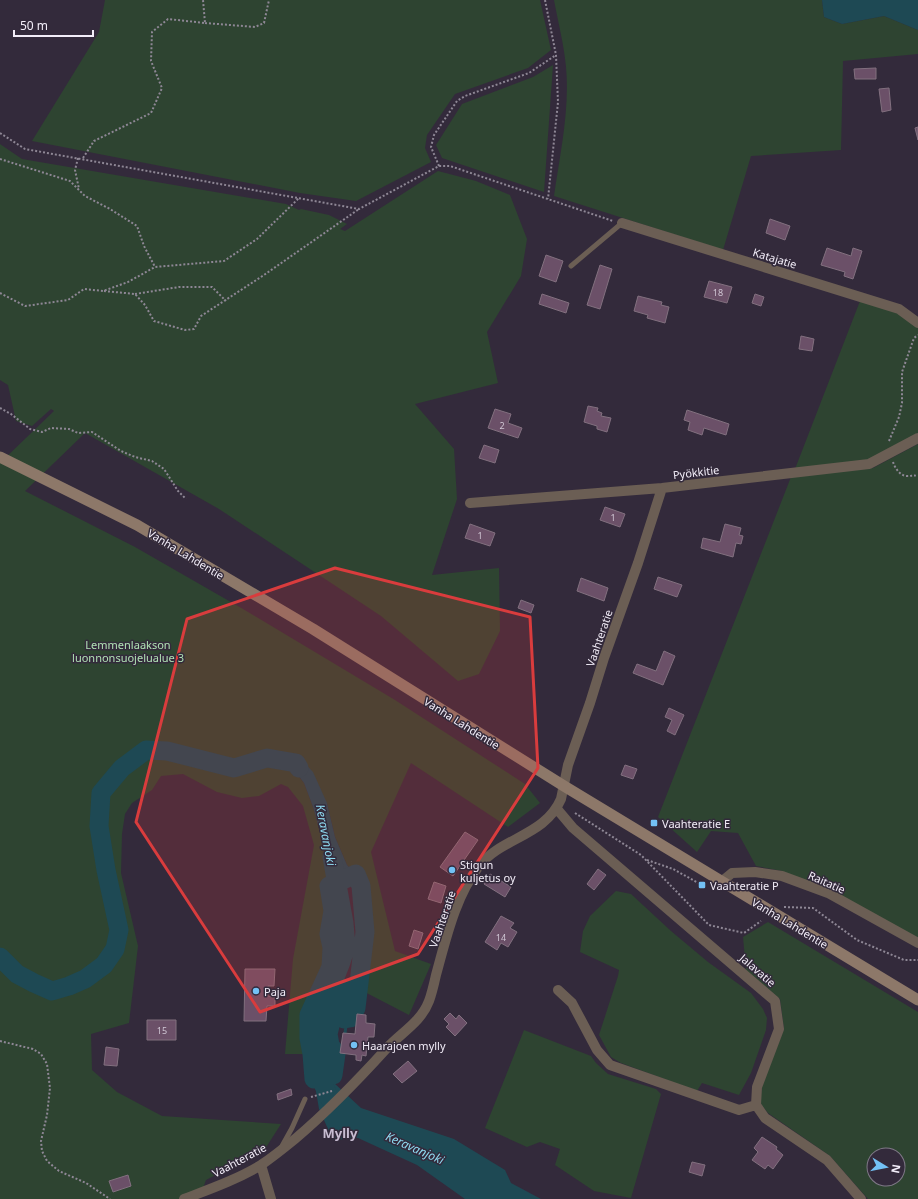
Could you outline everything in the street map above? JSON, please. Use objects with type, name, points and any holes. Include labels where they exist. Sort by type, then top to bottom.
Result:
[{"type":"main road","name":"Vanha Lahdentie","points":[[0,457],[137,525],[313,629],[564,786],[918,1000]]},
{"type":"street","name":"Katajatie","points":[[622,224],[900,310],[918,323]]},
{"type":"street","name":"Pyökkitie","points":[[470,503],[662,488],[869,464],[918,438]]},
{"type":"street","name":"Vaahteratie","points":[[184,1199],[228,1182],[261,1165],[278,1152],[307,1128],[353,1085],[389,1046],[422,1015],[429,1001],[454,914],[468,883],[479,866],[494,851],[540,825],[552,816],[557,809],[561,800],[568,765],[638,563],[662,488]]},
{"type":"street","name":"Jalavatie","points":[[557,809],[573,828],[775,1001],[779,1029],[757,1086],[756,1105]]},
{"type":"street","name":"Raitatie","points":[[721,882],[732,873],[755,872],[782,876],[828,893],[918,943]]},
{"type":"street","points":[[558,990],[572,1003],[597,1050],[610,1066],[739,1110],[756,1105],[765,1118],[827,1160],[861,1199]]},
{"type":"street","points":[[261,1165],[271,1199]]},
{"type":"lane","points":[[571,266],[622,224]]},
{"type":"lane","points":[[278,1152],[292,1128],[305,1099]]},
{"type":"path","points":[[203,0],[205,23]]},
{"type":"path","points":[[83,159],[94,141],[151,113],[162,88],[151,61],[152,32],[168,19],[255,27],[264,23],[269,0]]},
{"type":"path","points":[[545,0],[556,55],[558,102],[548,199]]},
{"type":"path","points":[[439,166],[431,147],[434,135],[457,101],[465,96],[529,73],[556,55]]},
{"type":"path","points":[[0,133],[25,149],[358,209]]},
{"type":"path","points":[[78,158],[74,170],[79,190]]},
{"type":"path","points":[[0,159],[70,182],[85,196],[110,209],[137,226],[144,246],[155,267]]},
{"type":"path","points":[[135,294],[145,305],[154,321],[186,330],[194,329],[201,316],[226,301],[358,209],[439,166],[450,166],[622,224]]},
{"type":"path","points":[[103,291],[128,282],[155,267],[224,261],[257,239],[300,198]]},
{"type":"path","points":[[0,293],[25,306],[68,300],[84,290],[135,294],[180,287],[212,287],[226,301]]},
{"type":"path","points":[[918,335],[914,338],[902,372],[902,403],[896,426],[888,445],[889,454],[895,468],[900,474],[906,476],[918,476]]},
{"type":"path","points":[[0,408],[11,414],[30,429],[42,432],[51,428],[61,428],[69,429],[78,433],[92,432],[121,451],[135,457],[152,461],[164,469],[178,491],[186,499]]},
{"type":"path","points":[[574,812],[641,855],[709,925],[744,933],[761,921]]},
{"type":"path","points":[[645,859],[673,869],[702,885]]},
{"type":"path","points":[[783,906],[813,908],[857,940],[904,960],[918,960]]},
{"type":"path","points":[[0,1041],[33,1049],[41,1054],[47,1064],[50,1088],[47,1114],[41,1141],[42,1151],[47,1162],[59,1171],[86,1183],[110,1199]]},
{"type":"path","points":[[305,1099],[332,1091]]},
{"type":"highlighted area","points":[[335,568],[530,617],[538,768],[418,954],[260,1012],[136,822],[187,619]]},
{"type":"green space","points":[[105,0],[540,0],[551,50],[528,68],[455,94],[427,135],[425,148],[431,162],[356,201],[300,193],[32,141],[99,32]]},
{"type":"green space","points":[[554,0],[822,0],[824,17],[842,24],[884,16],[918,30],[918,54],[843,61],[841,150],[751,156],[723,250],[554,196],[566,115],[567,83],[564,50]]},
{"type":"green space","points":[[553,65],[544,192],[442,158],[436,145],[462,104],[533,77]]},
{"type":"green space","name":"Lemmenlaakson luonnonsuojelualue 3","points":[[0,144],[22,159],[286,204],[299,210],[301,209],[329,215],[347,224],[340,229],[345,231],[438,171],[476,181],[510,195],[527,239],[521,276],[487,332],[498,383],[415,404],[454,449],[457,499],[432,575],[499,568],[500,631],[479,674],[458,681],[381,616],[219,509],[85,433],[25,491],[135,547],[243,609],[395,700],[525,784],[540,803],[508,827],[411,763],[371,852],[395,951],[431,964],[409,1015],[357,988],[365,932],[361,886],[356,874],[347,865],[335,837],[327,803],[294,770],[304,783],[313,807],[325,849],[333,911],[329,934],[332,947],[331,967],[309,1015],[309,1038],[312,1054],[285,1054],[293,959],[314,845],[303,806],[288,787],[281,784],[259,796],[242,798],[217,792],[183,774],[161,776],[152,790],[132,803],[125,814],[122,834],[121,873],[138,946],[129,1023],[91,1034],[92,1070],[117,1092],[162,1116],[281,1124],[265,1149],[206,1180],[199,1199],[0,1199],[0,463],[54,411],[51,409],[32,426],[16,421],[8,385],[0,380]]},
{"type":"green space","points":[[860,301],[899,313],[918,327],[918,434],[867,460],[795,469]]},
{"type":"green space","points":[[918,444],[918,939],[782,871],[756,866],[738,833],[711,831],[697,852],[658,817],[791,477],[873,468]]},
{"type":"green space","points":[[616,891],[631,894],[671,931],[708,962],[751,993],[763,1009],[767,1018],[766,1030],[751,1073],[739,1095],[702,1083],[697,1091],[621,1063],[611,1057],[599,1035],[619,970],[580,952],[583,931],[590,916]]},
{"type":"green space","points":[[768,922],[918,1012],[918,1199],[868,1199],[830,1156],[768,1113],[760,1103],[762,1086],[784,1029],[780,999],[746,970],[743,937]]},
{"type":"green space","points":[[524,1030],[591,1056],[608,1074],[656,1089],[661,1094],[631,1198],[594,1191],[555,1165],[560,1149],[540,1142],[527,1147],[485,1128]]},
{"type":"water","points":[[822,0],[918,0],[918,30],[884,16],[842,24],[824,17]]},
{"type":"water","points":[[277,754],[297,755],[313,772],[327,803],[335,837],[347,865],[356,874],[329,886],[325,849],[313,807],[304,783],[294,770],[277,765]]},
{"type":"water","points":[[333,1075],[333,1082],[361,1108],[454,1139],[505,1170],[511,1183],[541,1199],[465,1199],[417,1165],[358,1138],[333,1140],[319,1109],[314,1079]]},
{"type":"building","points":[[876,68],[876,79],[855,79],[854,69]]},
{"type":"building","points":[[889,88],[891,110],[882,112],[879,89]]},
{"type":"building","points":[[918,127],[918,140],[915,128]]},
{"type":"building","points":[[770,219],[790,226],[785,240],[766,233]]},
{"type":"building","points":[[827,248],[851,256],[853,248],[862,251],[853,279],[844,276],[845,272],[821,265]]},
{"type":"building","points":[[546,255],[563,261],[556,282],[539,276]]},
{"type":"building","points":[[600,265],[612,269],[600,309],[587,305]]},
{"type":"building","points":[[709,281],[732,287],[727,303],[704,297]]},
{"type":"building","points":[[542,294],[569,303],[566,313],[539,304]]},
{"type":"building","points":[[755,294],[764,297],[761,306],[752,303]]},
{"type":"building","points":[[638,296],[662,302],[661,305],[669,307],[665,323],[647,318],[648,315],[634,311]]},
{"type":"building","points":[[801,336],[814,339],[812,351],[799,349]]},
{"type":"building","points":[[588,406],[598,408],[597,411],[602,413],[601,416],[611,418],[607,432],[597,429],[597,426],[584,422]]},
{"type":"building","points":[[495,409],[511,414],[508,423],[522,428],[518,438],[488,428]]},
{"type":"building","points":[[687,410],[729,424],[726,435],[704,428],[702,435],[688,430],[690,422],[684,420]]},
{"type":"building","points":[[484,445],[499,450],[495,463],[479,458]]},
{"type":"building","points":[[605,507],[625,514],[620,527],[600,520]]},
{"type":"building","points":[[470,524],[495,533],[490,546],[465,538]]},
{"type":"building","points":[[725,524],[741,528],[739,535],[743,536],[741,544],[736,543],[733,557],[701,548],[703,538],[720,542]]},
{"type":"building","points":[[658,577],[682,585],[677,597],[654,589]]},
{"type":"building","points":[[581,578],[608,588],[604,601],[577,591]]},
{"type":"building","points":[[521,600],[534,605],[531,613],[518,608]]},
{"type":"building","points":[[664,651],[675,656],[663,685],[633,673],[637,664],[656,671]]},
{"type":"building","points":[[669,708],[684,715],[675,735],[667,731],[672,720],[665,717]]},
{"type":"building","points":[[625,765],[637,769],[633,779],[621,775]]},
{"type":"building","points":[[465,832],[478,840],[453,876],[440,867]]},
{"type":"building","points":[[598,869],[606,875],[594,890],[587,884]]},
{"type":"building","points":[[490,874],[511,887],[505,897],[484,884]]},
{"type":"building","points":[[434,882],[446,886],[441,903],[428,899]]},
{"type":"building","points":[[501,916],[514,923],[510,928],[517,932],[508,947],[501,943],[497,950],[485,942]]},
{"type":"building","points":[[414,930],[423,933],[418,949],[409,946]]},
{"type":"building","name":"Paja","points":[[245,969],[275,969],[274,986],[268,986],[268,996],[275,997],[275,1006],[267,1006],[266,1021],[244,1021]]},
{"type":"building","points":[[450,1013],[456,1019],[459,1015],[467,1023],[455,1036],[446,1027],[449,1024],[444,1019]]},
{"type":"building","name":"Haarajoen mylly","points":[[357,1014],[366,1015],[366,1023],[375,1024],[374,1037],[368,1037],[366,1056],[362,1055],[361,1061],[356,1060],[356,1055],[340,1053],[343,1033],[355,1034]]},
{"type":"building","points":[[147,1020],[176,1020],[176,1040],[147,1040]]},
{"type":"building","points":[[106,1047],[119,1049],[117,1066],[104,1065]]},
{"type":"building","points":[[408,1061],[417,1071],[402,1083],[393,1074]]},
{"type":"building","points":[[291,1089],[292,1095],[278,1100],[277,1094]]},
{"type":"building","points":[[762,1137],[777,1147],[776,1149],[783,1155],[773,1169],[768,1165],[765,1169],[752,1160],[758,1152],[754,1148]]},
{"type":"building","points":[[692,1162],[705,1165],[702,1176],[689,1172]]},
{"type":"building","points":[[128,1175],[131,1186],[113,1192],[109,1181]]},
{"type":"waterway","name":"Keravanjoki","points":[[0,957],[17,974],[52,991],[85,979],[104,965],[115,949],[119,930],[106,870],[99,826],[101,793],[122,768],[146,750],[167,751],[234,768],[267,758],[296,763],[299,768]]},
{"type":"waterway","name":"Keravanjoki","points":[[331,1100],[323,1083],[319,1018],[346,946],[344,923],[332,857]]},
{"type":"waterway","points":[[356,874],[361,886],[365,932],[356,1008],[350,1018],[344,1019],[345,989],[339,989],[328,1034],[330,1045],[336,1054],[333,1075],[314,1079],[309,1038],[309,1015],[331,967],[332,947],[329,934],[333,911],[329,886],[356,874]]},
{"type":"waterway","points":[[345,1033],[347,1019]]},
{"type":"waterway","points":[[322,1064],[341,1052]]},
{"type":"place","name":"Vaahteratie E","points":[[654,823]]},
{"type":"place","name":"Stigun kuljetus oy","points":[[452,870]]},
{"type":"place","name":"Vaahteratie P","points":[[702,885]]},
{"type":"place","name":"Paja","points":[[256,991]]},
{"type":"place","name":"Haarajoen mylly","points":[[354,1045]]},
{"type":"district","name":"Mylly","points":[[340,1133]]}]
